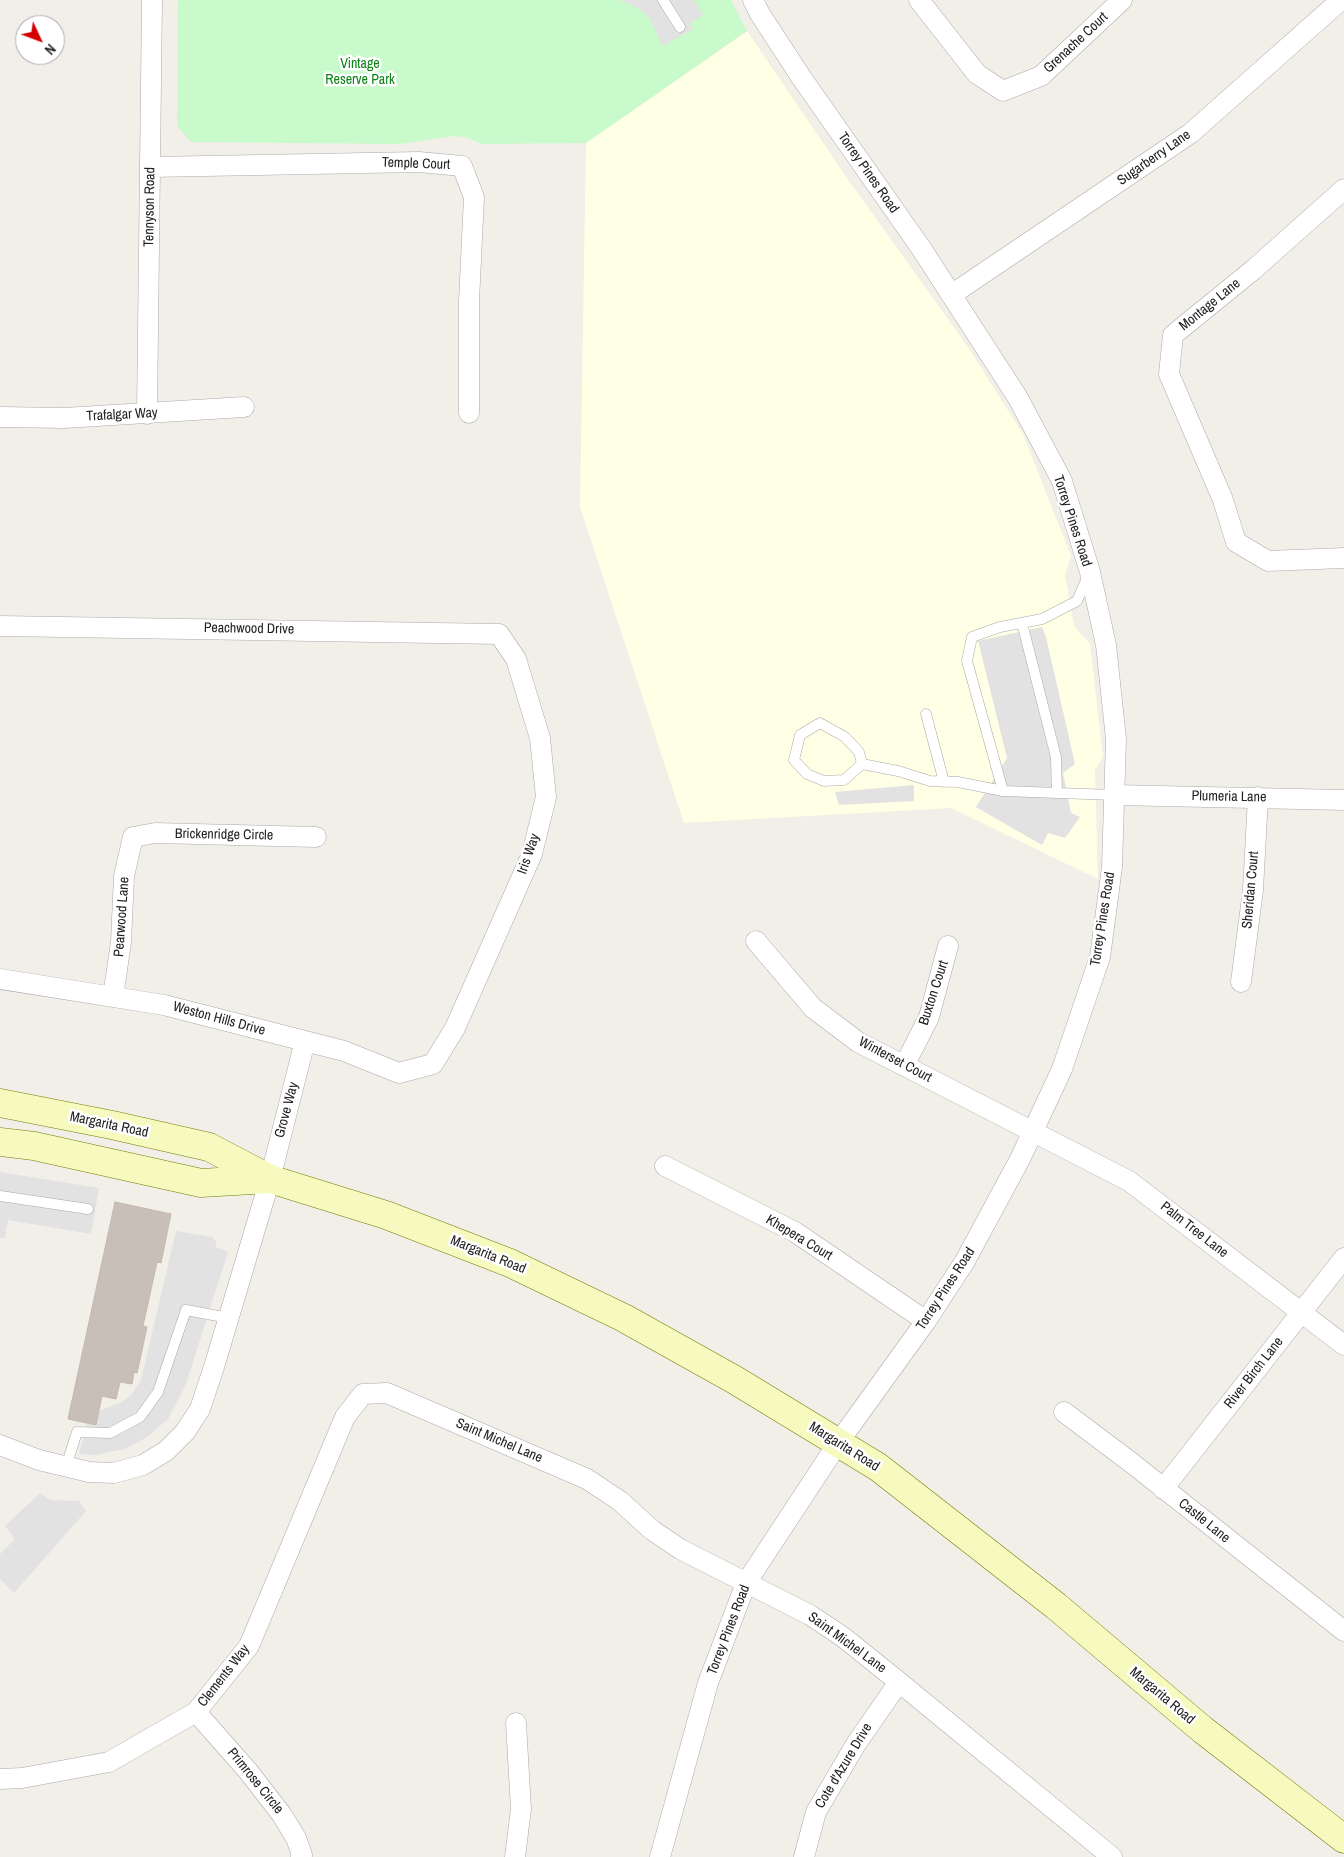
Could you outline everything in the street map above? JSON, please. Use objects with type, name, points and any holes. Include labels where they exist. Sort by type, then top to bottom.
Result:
[{"type":"main road","name":"Margarita Road","points":[[0,1103],[209,1147],[270,1179],[386,1215],[510,1263],[624,1318],[735,1380],[878,1467],[1056,1606],[1202,1730],[1344,1839]]},
{"type":"main road","points":[[0,1122],[64,1130],[75,1125],[78,1118]]},
{"type":"main road","name":"Margarita Road","points":[[0,1142],[34,1146],[201,1183],[270,1179]]},
{"type":"street","name":"Tennyson Road","points":[[147,414],[152,0]]},
{"type":"street","name":"Torrey Pines Road","points":[[660,1857],[708,1683],[746,1583],[838,1443],[926,1321],[966,1261],[1020,1159],[1062,1069],[1100,957],[1112,867],[1116,739],[1106,645],[1090,572],[1062,481],[1018,398],[921,248],[801,76],[760,14],[754,0]]},
{"type":"street","name":"Grenache Court","points":[[919,0],[977,74],[1003,91],[1041,76],[1122,0]]},
{"type":"street","name":"Sugarberry Lane","points":[[952,295],[1190,133],[1341,0]]},
{"type":"street","name":"Temple Court","points":[[151,166],[418,162],[462,166],[474,196],[469,301],[469,413]]},
{"type":"street","name":"Montage Lane","points":[[1344,189],[1253,270],[1173,335],[1170,374],[1223,500],[1236,542],[1268,561],[1344,558]]},
{"type":"street","name":"Trafalgar Way","points":[[0,417],[64,418],[244,407]]},
{"type":"street","name":"Peachwood Drive","points":[[0,626],[499,634]]},
{"type":"street","name":"Iris Way","points":[[433,1064],[455,1028],[532,854],[546,797],[540,738],[516,659],[499,634]]},
{"type":"street","name":"Plumeria Lane","points":[[1114,795],[1344,800]]},
{"type":"street","name":"Sheridan Court","points":[[1241,982],[1253,890],[1258,797]]},
{"type":"street","name":"Brickenridge Circle","points":[[134,838],[155,833],[316,837]]},
{"type":"street","name":"Pearwood Lane","points":[[114,997],[121,942],[124,876],[134,838]]},
{"type":"street","name":"Winterset Court","points":[[756,941],[813,1008],[858,1042],[1033,1131]]},
{"type":"street","name":"Buxton Court","points":[[904,1066],[929,1017],[948,946]]},
{"type":"street","name":"Weston Hills Drive","points":[[0,979],[164,1005],[344,1052],[399,1073],[433,1064]]},
{"type":"street","name":"Grove Way","points":[[0,1445],[39,1460],[66,1467],[89,1472],[114,1473],[143,1465],[166,1451],[185,1432],[200,1409],[229,1318],[270,1179],[305,1042]]},
{"type":"street","name":"Palm Tree Lane","points":[[1033,1131],[1129,1181],[1344,1345]]},
{"type":"street","name":"Khepera Court","points":[[665,1166],[795,1232],[926,1321]]},
{"type":"street","name":"River Birch Lane","points":[[1163,1489],[1344,1258]]},
{"type":"street","name":"Saint Michel Lane","points":[[363,1394],[387,1393],[587,1479],[620,1501],[652,1530],[680,1549],[810,1615],[843,1637],[1112,1857]]},
{"type":"street","name":"Clements Way","points":[[0,1778],[22,1778],[108,1762],[196,1712],[249,1646],[345,1417],[363,1394]]},
{"type":"street","name":"Castle Lane","points":[[1064,1412],[1344,1631]]},
{"type":"street","name":"Cote d'Azure Drive","points":[[804,1857],[816,1812],[856,1744],[899,1682]]},
{"type":"street","name":"Primrose Circle","points":[[196,1712],[248,1771],[282,1815],[296,1838],[301,1857]]},
{"type":"street","points":[[515,1857],[521,1809],[516,1724]]},
{"type":"lane","points":[[663,0],[680,27]]},
{"type":"lane","points":[[1003,791],[967,661],[972,637],[1000,627],[1042,619],[1077,601],[1090,572]]},
{"type":"lane","points":[[1022,623],[1056,757],[1057,793]]},
{"type":"lane","points":[[926,714],[944,782]]},
{"type":"lane","points":[[820,723],[845,737],[859,752],[862,764],[844,780],[824,781],[807,774],[794,760],[800,735],[820,723]]},
{"type":"lane","points":[[862,764],[898,770],[930,781],[958,782],[1003,791],[1114,795]]},
{"type":"lane","points":[[0,1196],[88,1209]]},
{"type":"lane","points":[[66,1467],[76,1432],[110,1433],[140,1417],[158,1392],[186,1310],[229,1318]]},
{"type":"shaded area","points":[[618,0],[694,0],[703,15],[690,23],[693,29],[663,46],[649,18],[642,11]]},
{"type":"shaded area","points":[[747,31],[851,184],[966,344],[1023,434],[1071,556],[1065,575],[1074,626],[1090,644],[1103,756],[1095,770],[1098,879],[951,808],[684,823],[580,507],[586,143]]},
{"type":"shaded area","points":[[1042,627],[1046,637],[1075,764],[1063,773],[1071,813],[1080,817],[1065,838],[1048,833],[1042,845],[976,807],[1007,758],[978,641]]},
{"type":"shaded area","points":[[914,785],[914,801],[839,805],[835,792]]},
{"type":"shaded area","points":[[0,1172],[99,1188],[91,1234],[8,1220],[5,1238],[0,1238]]},
{"type":"shaded area","points":[[176,1231],[212,1237],[216,1242],[216,1247],[228,1252],[186,1384],[168,1419],[147,1437],[125,1449],[94,1455],[79,1454],[87,1424],[96,1426],[99,1411],[122,1402],[132,1394],[141,1380]]},
{"type":"shaded area","points":[[40,1493],[51,1500],[79,1501],[86,1511],[14,1593],[0,1579],[0,1554],[15,1539],[5,1526]]},
{"type":"green space","name":"Vintage Reserve Park","points":[[178,0],[731,0],[747,31],[586,143],[482,144],[468,138],[453,136],[400,144],[191,142],[177,126]]},
{"type":"building","points":[[115,1202],[171,1214],[161,1263],[157,1262],[143,1326],[147,1327],[137,1373],[134,1372],[132,1384],[120,1382],[116,1399],[102,1396],[96,1425],[68,1419]]}]
